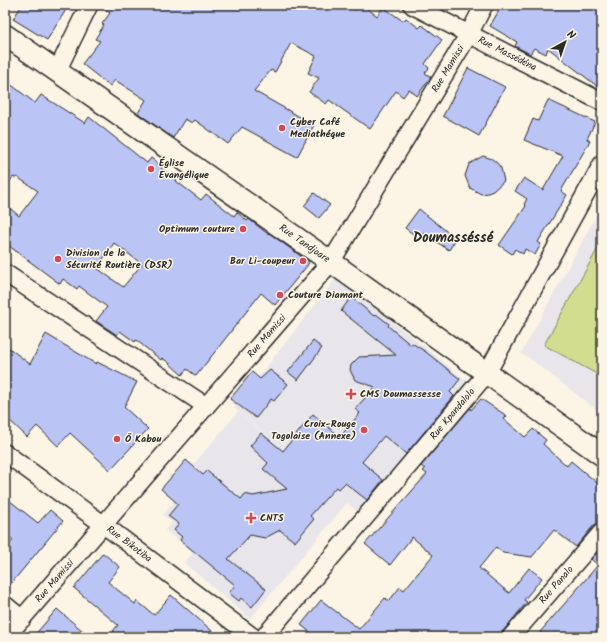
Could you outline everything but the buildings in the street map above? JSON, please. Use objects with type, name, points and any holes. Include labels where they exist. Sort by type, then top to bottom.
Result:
[{"type":"street","points":[[57,71],[90,5]]},
{"type":"street","name":"Rue Massédéna","points":[[412,5],[602,102]]},
{"type":"street","name":"Rue Mamissi","points":[[6,637],[331,262],[469,34],[484,5]]},
{"type":"street","name":"Rue Tandjoare","points":[[5,35],[331,262],[602,455]]},
{"type":"street","name":"Rue Kpandalolo","points":[[264,637],[486,373],[602,164]]},
{"type":"street","points":[[5,273],[206,406]]},
{"type":"street","name":"Rue Bikotiba","points":[[5,453],[253,637]]},
{"type":"street","name":"Rue Panalo","points":[[511,637],[602,532]]},
{"type":"street","points":[[5,605],[22,619]]},
{"type":"shaded area","points":[[602,205],[602,414],[528,357],[521,354]]},
{"type":"shaded area","points":[[337,277],[467,381],[361,514],[347,503],[250,619],[184,563],[193,553],[165,530],[172,522],[163,515],[199,470],[193,465],[238,412],[326,485],[234,408]]},
{"type":"green space","points":[[602,241],[602,377],[544,345]]},
{"type":"place","name":"Cyber Café Mediathéque","points":[[282,128]]},
{"type":"place","name":"Église Evangélique","points":[[151,169]]},
{"type":"place","name":"Optimum couture","points":[[243,229]]},
{"type":"place","name":"Division de la Sécurité Routière (DSR)","points":[[58,259]]},
{"type":"place","name":"Bar Li-coupeur","points":[[303,261]]},
{"type":"place","name":"Couture Diamant","points":[[280,295]]},
{"type":"place","name":"CMS Doumassesse","points":[[351,394]]},
{"type":"place","name":"Croix-Rouge Togolaise (Annexe)","points":[[364,430]]},
{"type":"place","name":"Ö Kabou","points":[[117,439]]},
{"type":"place","name":"CNTS","points":[[251,518]]},
{"type":"district","name":"Doumasséssé","points":[[453,238]]}]
